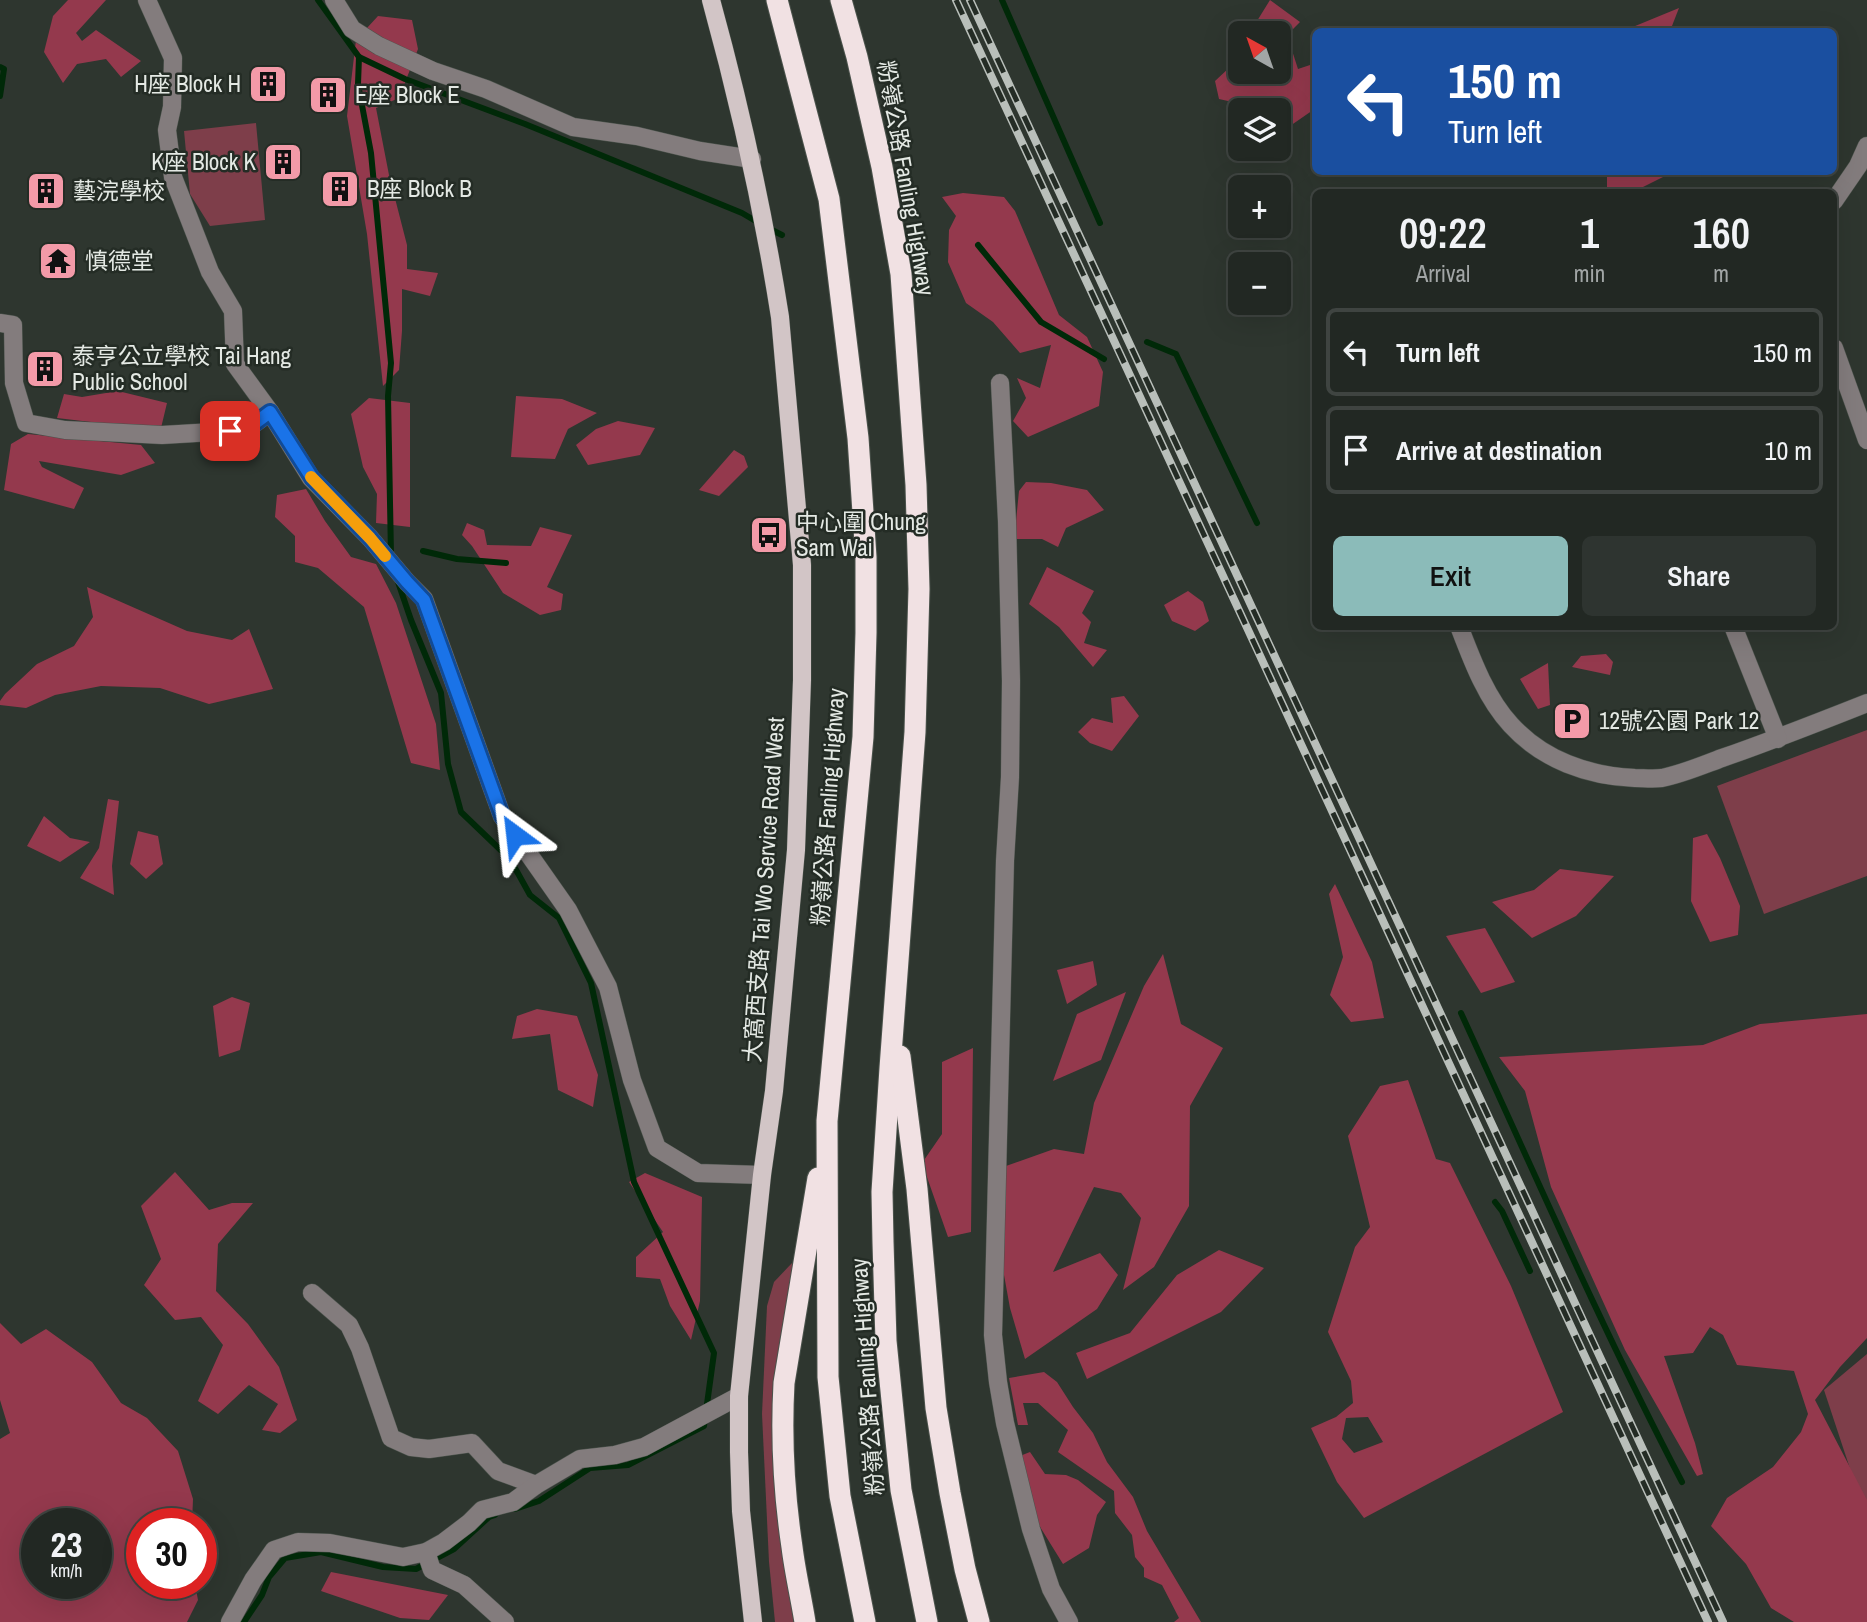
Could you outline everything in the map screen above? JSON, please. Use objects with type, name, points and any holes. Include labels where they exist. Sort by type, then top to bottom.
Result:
[{"type":"highway","name":"粉嶺公路 Fanling Highway","points":[[777,0],[829,199],[858,438],[866,557],[863,737],[827,1121],[828,1377],[840,1496],[865,1622]]},
{"type":"highway","name":"粉嶺公路 Fanling Highway","points":[[841,0],[883,167],[901,274],[916,485],[919,589],[915,732],[883,1192],[886,1341],[901,1490],[927,1622]]},
{"type":"highway","points":[[894,1014],[917,1189],[936,1408],[960,1544],[979,1622]]},
{"type":"highway","points":[[805,1622],[789,1522],[784,1461],[783,1383],[827,1121]]},
{"type":"main road","name":"大窩西支路 Tai Wo Service Road West","points":[[711,0],[752,159],[780,317],[802,565],[802,680],[796,850],[774,1091],[762,1175],[739,1396],[741,1511],[753,1622]]},
{"type":"street","points":[[147,0],[173,58],[172,107],[167,130],[173,177],[210,272],[233,311],[235,364],[270,412],[312,478],[370,538],[424,600],[502,816],[568,909],[608,987],[632,1080],[657,1148],[698,1173],[762,1175]]},
{"type":"street","points":[[334,0],[352,29],[379,46],[433,71],[485,89],[573,127],[636,136],[700,151],[752,159]]},
{"type":"street","points":[[1837,197],[1858,166],[1867,146]]},
{"type":"street","points":[[0,323],[13,326],[14,383],[26,423],[65,430],[162,435],[230,431],[254,424],[270,412]]},
{"type":"street","points":[[1837,356],[1867,440]]},
{"type":"street","points":[[1000,383],[1012,681],[993,1335],[1005,1423],[1031,1529],[1051,1589],[1069,1622]]},
{"type":"street","points":[[1461,630],[1478,673],[1510,725],[1536,749],[1586,771],[1660,779],[1778,739],[1867,703]]},
{"type":"street","points":[[1735,630],[1778,739]]},
{"type":"street","points":[[312,1293],[349,1325],[360,1348],[391,1438],[411,1447],[429,1449],[472,1443],[498,1471],[536,1485]]},
{"type":"street","points":[[429,1559],[444,1542],[482,1510],[513,1502],[580,1459],[615,1455],[644,1447],[739,1396]]},
{"type":"street","points":[[230,1622],[253,1580],[274,1550],[298,1542],[330,1544],[429,1559],[505,1622]]},
{"type":"shaded area","points":[[68,0],[106,0],[76,33],[82,41],[96,30],[141,61],[121,77],[106,59],[77,64],[63,83],[44,52],[53,16]]},
{"type":"shaded area","points":[[1270,0],[1300,22],[1292,30],[1292,21],[1257,21]]},
{"type":"shaded area","points":[[1679,8],[1671,28],[1630,28]]},
{"type":"shaded area","points":[[378,16],[412,20],[418,49],[399,98],[376,108],[389,175],[407,245],[407,269],[438,273],[430,296],[402,289],[399,370],[383,386],[367,234],[347,116],[356,40]]},
{"type":"shaded area","points":[[1292,50],[1298,69],[1312,64],[1312,111],[1291,125],[1291,98],[1228,98],[1228,101],[1219,99],[1215,81],[1228,69],[1228,84],[1292,84]]},
{"type":"shaded area","points":[[256,123],[265,220],[210,226],[190,194],[184,131]]},
{"type":"shaded area","points":[[1607,175],[1667,175],[1639,189],[1607,189]]},
{"type":"shaded area","points":[[963,193],[1004,197],[1015,211],[1059,315],[1087,337],[1103,372],[1099,406],[1028,437],[1013,421],[1026,398],[1017,378],[1040,388],[1051,345],[1020,353],[993,322],[966,303],[948,262],[949,230],[956,216],[942,197]]},
{"type":"shaded area","points":[[118,391],[167,403],[161,428],[57,418],[64,394],[82,397]]},
{"type":"shaded area","points":[[516,396],[562,399],[597,413],[568,429],[555,459],[511,457]]},
{"type":"shaded area","points":[[369,398],[410,403],[410,527],[376,523],[377,494],[363,467],[351,414]]},
{"type":"shaded area","points":[[618,421],[655,428],[640,455],[588,465],[576,445],[596,429]]},
{"type":"shaded area","points":[[28,434],[141,445],[155,463],[121,475],[39,461],[42,467],[84,488],[74,509],[4,490],[11,444]]},
{"type":"shaded area","points":[[734,450],[744,456],[748,467],[719,496],[699,490]]},
{"type":"shaded area","points":[[1026,482],[1051,483],[1087,490],[1104,510],[1066,528],[1058,547],[1042,539],[1016,539],[1019,491]]},
{"type":"shaded area","points":[[306,489],[351,557],[376,564],[396,603],[436,724],[440,770],[411,763],[364,607],[318,568],[295,562],[295,536],[275,517],[277,495]]},
{"type":"shaded area","points":[[467,523],[484,530],[487,545],[531,546],[540,527],[572,535],[547,587],[563,594],[561,610],[540,615],[503,593],[462,535]]},
{"type":"shaded area","points":[[1047,567],[1094,591],[1082,613],[1091,622],[1084,643],[1107,650],[1093,667],[1059,627],[1029,604]]},
{"type":"shaded area","points":[[87,587],[187,631],[232,640],[249,629],[273,689],[209,704],[160,688],[101,686],[55,695],[26,708],[0,705],[5,694],[37,664],[74,646],[93,617]]},
{"type":"shaded area","points":[[1188,591],[1203,602],[1209,621],[1195,631],[1172,621],[1164,605]]},
{"type":"shaded area","points":[[1606,654],[1613,662],[1610,675],[1572,667],[1581,656]]},
{"type":"shaded area","points":[[1548,663],[1550,705],[1538,709],[1520,679]]},
{"type":"shaded area","points":[[1124,696],[1139,716],[1112,751],[1090,743],[1078,732],[1092,718],[1113,723],[1111,698]]},
{"type":"shaded area","points":[[1867,730],[1867,876],[1764,914],[1717,786]]},
{"type":"shaded area","points":[[108,799],[119,801],[112,866],[114,895],[80,878],[99,848]]},
{"type":"shaded area","points":[[44,816],[70,838],[90,842],[60,862],[27,846]]},
{"type":"shaded area","points":[[138,831],[158,836],[163,864],[146,879],[130,864]]},
{"type":"shaded area","points":[[1707,834],[1740,906],[1738,935],[1710,942],[1691,901],[1693,838]]},
{"type":"shaded area","points":[[1560,869],[1614,876],[1576,916],[1532,938],[1492,902],[1534,890]]},
{"type":"shaded area","points":[[1335,884],[1372,962],[1384,1018],[1351,1022],[1330,995],[1343,957],[1329,894]]},
{"type":"shaded area","points":[[1485,928],[1515,982],[1481,993],[1446,936]]},
{"type":"shaded area","points":[[1163,954],[1181,1024],[1223,1048],[1190,1106],[1189,1206],[1154,1267],[1123,1290],[1141,1218],[1121,1193],[1094,1187],[1053,1272],[1100,1253],[1118,1275],[1097,1309],[1025,1359],[1010,1308],[989,1192],[989,1172],[1054,1149],[1084,1154],[1094,1103],[1144,986]]},
{"type":"shaded area","points":[[1093,961],[1097,985],[1067,1004],[1057,970]]},
{"type":"shaded area","points":[[1126,992],[1101,1060],[1053,1081],[1077,1014]]},
{"type":"shaded area","points":[[232,997],[250,1003],[240,1050],[219,1057],[213,1006]]},
{"type":"shaded area","points":[[537,1009],[577,1016],[598,1075],[593,1107],[558,1090],[550,1034],[512,1039],[517,1016]]},
{"type":"shaded area","points":[[1867,1014],[1867,1338],[1815,1400],[1867,1500],[1867,1622],[1794,1622],[1771,1608],[1746,1564],[1711,1526],[1727,1498],[1773,1467],[1801,1432],[1808,1414],[1794,1371],[1737,1365],[1723,1335],[1710,1327],[1693,1353],[1664,1356],[1695,1443],[1703,1474],[1697,1476],[1625,1350],[1551,1187],[1525,1091],[1499,1057],[1703,1045],[1760,1024]]},
{"type":"shaded area","points":[[973,1048],[971,1232],[948,1237],[922,1163],[942,1134],[942,1062]]},
{"type":"shaded area","points":[[1408,1080],[1436,1159],[1450,1163],[1511,1286],[1563,1412],[1364,1518],[1337,1482],[1311,1428],[1336,1417],[1353,1403],[1351,1381],[1328,1332],[1355,1247],[1370,1227],[1348,1136],[1380,1086]],"holes":[[[1368,1417],[1383,1442],[1354,1453],[1342,1439],[1346,1418]]]},
{"type":"shaded area","points":[[175,1172],[209,1210],[232,1203],[253,1203],[218,1244],[216,1291],[248,1324],[279,1367],[297,1420],[280,1433],[262,1430],[278,1404],[249,1385],[218,1414],[198,1401],[223,1345],[201,1317],[175,1320],[144,1285],[161,1259],[141,1206]]},
{"type":"shaded area","points":[[645,1173],[702,1197],[700,1301],[691,1340],[670,1306],[660,1279],[636,1277],[636,1257],[663,1232],[629,1182]]},
{"type":"shaded area","points":[[1219,1250],[1264,1268],[1221,1312],[1087,1379],[1076,1353],[1130,1333],[1177,1275]]},
{"type":"shaded area","points":[[792,1263],[796,1622],[775,1622],[769,1562],[762,1414],[767,1306],[774,1282]]},
{"type":"shaded area","points":[[0,1323],[21,1344],[46,1329],[92,1362],[121,1403],[147,1418],[178,1451],[193,1499],[193,1508],[126,1508],[126,1599],[198,1599],[187,1622],[0,1622],[0,1439],[10,1433],[0,1400]]},
{"type":"shaded area","points":[[1867,1354],[1867,1520],[1824,1390]]},
{"type":"shaded area","points":[[1044,1372],[1057,1382],[1093,1433],[1107,1462],[1133,1497],[1147,1531],[1201,1622],[1174,1622],[1179,1618],[1162,1585],[1144,1577],[1144,1568],[1135,1557],[1132,1535],[1115,1513],[1114,1491],[1058,1452],[1068,1430],[1038,1403],[1023,1403],[1028,1425],[1018,1425],[1009,1378]]},
{"type":"shaded area","points":[[1030,1452],[1045,1474],[1066,1475],[1078,1480],[1106,1502],[1097,1515],[1089,1548],[1063,1564],[1037,1522],[1015,1458]]},
{"type":"shaded area","points":[[331,1572],[448,1595],[429,1620],[400,1618],[321,1591]]},
{"type":"waterway","points":[[318,0],[359,57],[405,79],[525,124],[742,213],[759,223]]},
{"type":"waterway","points":[[1002,0],[1100,223]]},
{"type":"waterway","points":[[359,57],[358,84],[371,153],[391,363],[388,396],[391,555]]},
{"type":"waterway","points":[[0,67],[4,69],[0,96]]},
{"type":"waterway","points":[[768,228],[782,235]]},
{"type":"waterway","points":[[978,245],[1041,322],[1104,359]]},
{"type":"waterway","points":[[1147,342],[1176,354],[1257,523]]},
{"type":"waterway","points":[[423,551],[457,559],[506,563]]},
{"type":"waterway","points":[[397,579],[441,693],[448,764],[461,812],[510,859],[530,895],[559,918],[591,983],[634,1182],[714,1353],[704,1426],[628,1465],[590,1468],[539,1501],[515,1509]]},
{"type":"waterway","points":[[1461,1013],[1596,1308],[1682,1482]]},
{"type":"waterway","points":[[1495,1202],[1502,1211],[1530,1271]]},
{"type":"waterway","points":[[244,1622],[262,1595],[269,1577],[285,1558],[321,1552],[383,1567],[416,1569],[454,1549],[489,1517],[495,1515]]},
{"type":"railway","points":[[956,0],[1708,1622]]},
{"type":"railway","points":[[970,0],[1723,1622]]},
{"type":"slow traffic","points":[[311,477],[385,556]]},
{"type":"place","name":"H座 Block H","points":[[268,84]]},
{"type":"place","name":"E座 Block E","points":[[328,95]]},
{"type":"place","name":"K座 Block K","points":[[283,162]]},
{"type":"place","name":"B座 Block B","points":[[340,189]]},
{"type":"place","name":"藝浣學校","points":[[46,191]]},
{"type":"place","name":"慎德堂","points":[[58,261]]},
{"type":"place","name":"泰亨公立學校 Tai Hang Public School","points":[[45,369]]},
{"type":"place","name":"中心圍 Chung Sam Wai","points":[[769,535]]},
{"type":"place","name":"12號公園 Park 12","points":[[1572,721]]},
{"type":"route","points":[[230,431],[254,424],[270,412],[312,478],[370,538],[424,600],[502,816],[515,835]]}]
